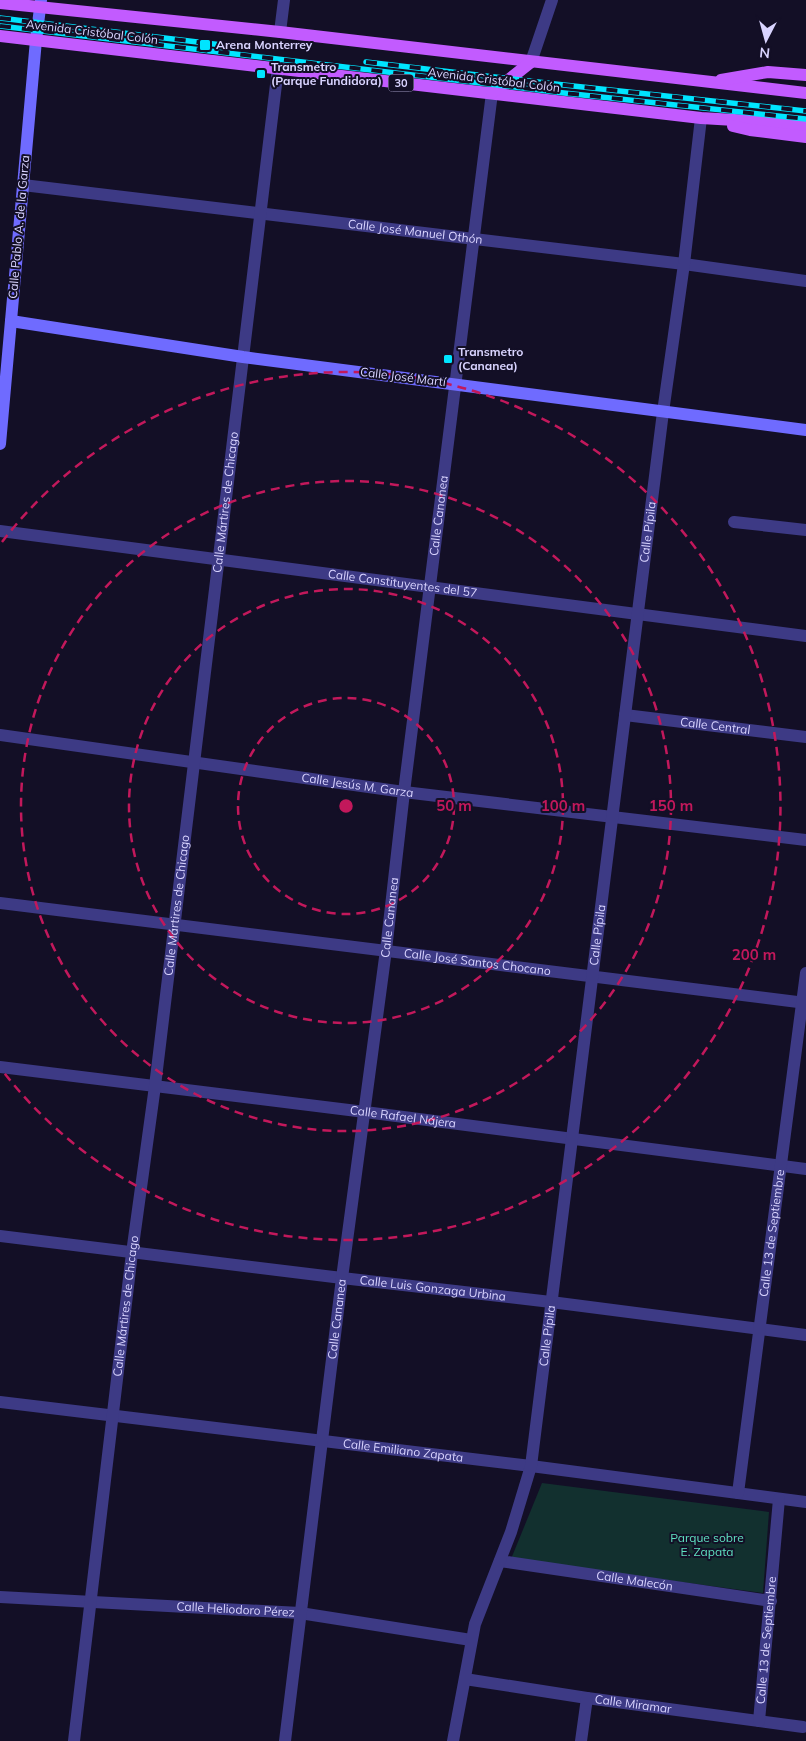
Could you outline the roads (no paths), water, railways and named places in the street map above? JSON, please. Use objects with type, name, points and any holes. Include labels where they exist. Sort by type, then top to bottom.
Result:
[{"type":"main road","name":"Avenida Cristóbal Colón","points":[[0,3],[41,4],[806,93]]},
{"type":"main road","name":"Avenida Cristóbal Colón","points":[[0,36],[701,118],[806,126]]},
{"type":"main road","points":[[492,94],[531,62]]},
{"type":"main road","points":[[706,82],[768,72],[806,75]]},
{"type":"main road","points":[[701,118],[750,130],[806,137]]},
{"type":"street","points":[[280,32],[284,0]]},
{"type":"street","points":[[531,62],[552,0]]},
{"type":"street","points":[[36,40],[41,4]]},
{"type":"street","name":"Calle Pablo A. de la Garza","points":[[0,444],[5,320],[23,185],[36,40]]},
{"type":"street","name":"Calle Mártires de Chicago","points":[[74,1741],[112,1416],[175,926],[278,68]]},
{"type":"street","name":"Calle Cananea","points":[[285,1741],[342,1278],[386,950],[404,792],[492,94]]},
{"type":"street","name":"Calle Pípila","points":[[453,1741],[475,1624],[500,1561],[531,1466],[701,118]]},
{"type":"street","name":"Calle José Manuel Othón","points":[[23,185],[684,264],[806,281]]},
{"type":"street","name":"Calle José Martí","points":[[5,320],[244,357],[806,430]]},
{"type":"street","points":[[734,522],[806,530]]},
{"type":"street","name":"Calle Constituyentes del 57","points":[[0,531],[806,636]]},
{"type":"street","name":"Calle Central","points":[[625,715],[806,737]]},
{"type":"street","name":"Calle Jesús M. Garza","points":[[0,735],[404,792],[806,840]]},
{"type":"street","name":"Calle José Santos Chocano","points":[[0,903],[804,1003]]},
{"type":"street","name":"Calle 13 de Septiembre","points":[[738,1493],[804,1003],[806,973]]},
{"type":"street","name":"Calle Rafael Nájera","points":[[0,1068],[365,1112],[806,1169]]},
{"type":"street","name":"Calle Luis Gonzaga Urbina","points":[[0,1236],[551,1302],[806,1335]]},
{"type":"street","name":"Calle Emiliano Zapata","points":[[0,1402],[531,1466],[806,1502]]},
{"type":"street","name":"Calle 13 de Septiembre","points":[[759,1722],[779,1499]]},
{"type":"street","name":"Calle Malecón","points":[[500,1561],[771,1601]]},
{"type":"street","name":"Calle Heliodoro Pérez","points":[[0,1596],[300,1613],[471,1640]]},
{"type":"street","name":"Calle Miramar","points":[[465,1679],[587,1698],[803,1727]]},
{"type":"street","points":[[581,1741],[587,1698]]},
{"type":"railway","points":[[0,18],[222,45]]},
{"type":"railway","points":[[0,26],[564,93],[806,119]]},
{"type":"railway","points":[[366,62],[806,111]]},
{"type":"place","name":"Arena Monterrey","points":[[205,45]]},
{"type":"place","name":"Transmetro (Parque Fundidora)","points":[[261,74]]},
{"type":"place","name":"Transmetro (Cananea)","points":[[448,359]]},
{"type":"park label","name":"Parque sobre E. Zapata","points":[[707,1545]]}]
